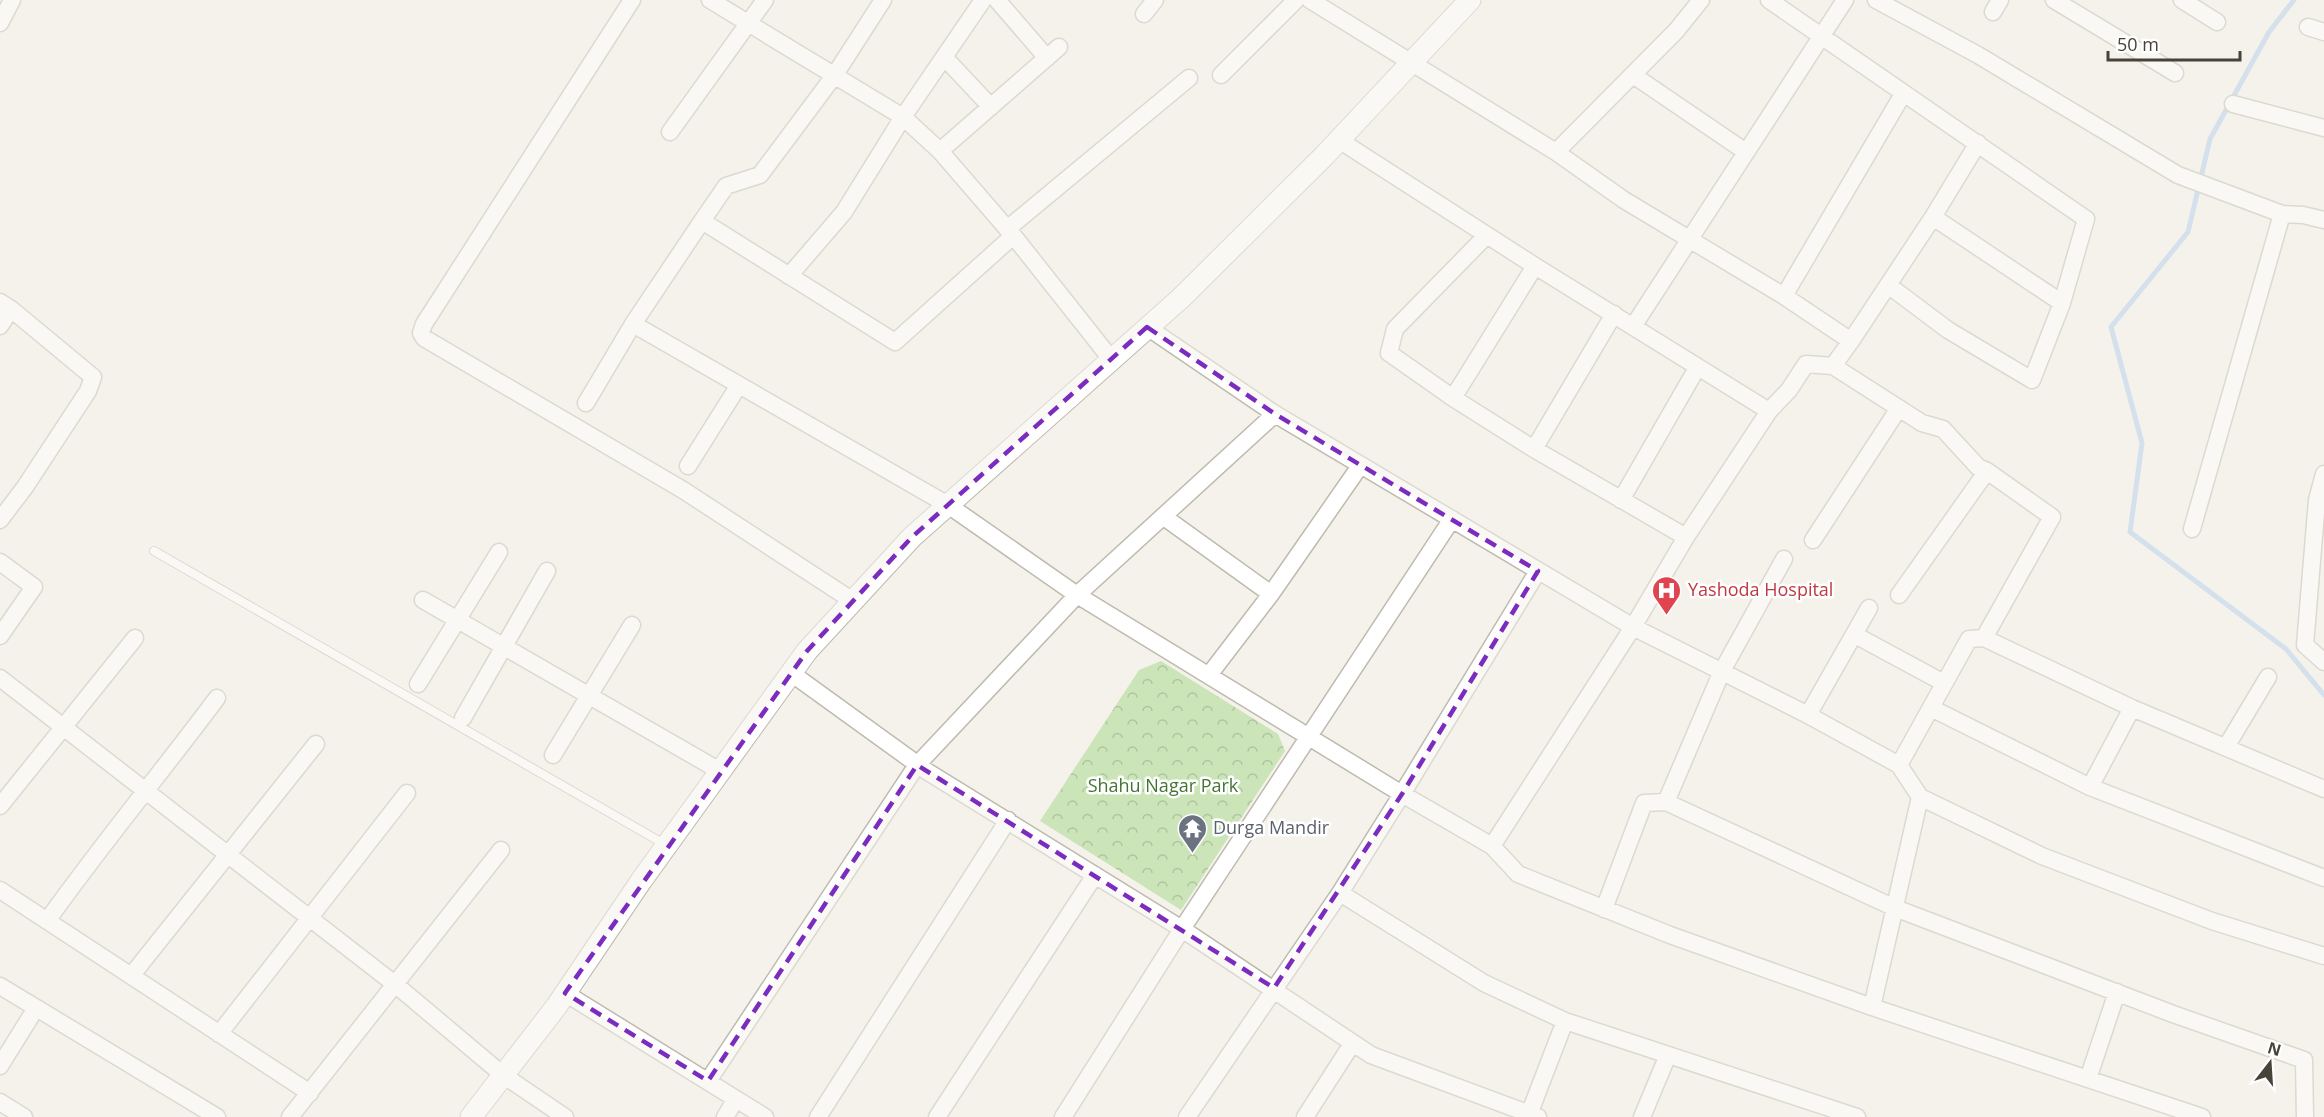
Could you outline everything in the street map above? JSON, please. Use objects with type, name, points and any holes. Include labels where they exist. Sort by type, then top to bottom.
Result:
[{"type":"street","points":[[0,23],[12,0]]},
{"type":"street","points":[[632,0],[424,324],[421,333],[424,338],[683,490],[853,601]]},
{"type":"street","points":[[710,0],[903,117],[940,151],[1112,358]]},
{"type":"street","points":[[670,132],[765,0]]},
{"type":"street","points":[[586,403],[633,324],[726,186],[760,175],[834,76],[883,0]]},
{"type":"street","points":[[789,276],[844,212],[903,117],[983,0]]},
{"type":"street","points":[[940,151],[1053,52],[997,0]]},
{"type":"street","points":[[1144,14],[1155,0]]},
{"type":"street","points":[[1221,75],[1296,0]]},
{"type":"street","points":[[471,1117],[565,993],[807,651],[912,537],[1181,298],[1339,140],[1470,0]]},
{"type":"street","points":[[1556,152],[1633,75],[1701,0]]},
{"type":"street","points":[[1769,0],[2086,219],[2062,303],[2032,380],[1948,330],[1888,285]]},
{"type":"street","points":[[1634,326],[1845,0]]},
{"type":"street","points":[[1876,0],[1978,55],[2178,175],[2282,214],[2303,215],[2324,220]]},
{"type":"street","points":[[2054,0],[2175,73]]},
{"type":"street","points":[[2182,0],[2217,22]]},
{"type":"street","points":[[1320,3],[1556,152],[1624,200],[1784,296],[1851,341]]},
{"type":"street","points":[[944,57],[991,106]]},
{"type":"street","points":[[1633,75],[1746,152]]},
{"type":"street","points":[[702,221],[895,342],[1010,233],[1189,78]]},
{"type":"street","points":[[1784,296],[1903,94]]},
{"type":"street","points":[[2233,104],[2324,128]]},
{"type":"street","points":[[1339,140],[1535,266],[1769,411]]},
{"type":"street","points":[[1833,366],[1933,217],[1978,143]]},
{"type":"street","points":[[2192,529],[2282,214]]},
{"type":"street","points":[[1933,217],[2062,303]]},
{"type":"street","points":[[1487,235],[1395,329],[1389,353],[1453,398],[1534,449],[1686,537]]},
{"type":"street","points":[[1453,398],[1535,266]]},
{"type":"street","points":[[0,326],[6,306],[93,377],[88,391],[25,487],[0,520]]},
{"type":"street","points":[[1534,449],[1614,314]]},
{"type":"street","points":[[633,324],[948,505],[1077,595],[1402,794],[1492,846],[1518,874],[1604,909],[1872,1007],[2202,1117]]},
{"type":"street","points":[[1147,327],[1275,414],[1633,627],[1808,715],[1899,765],[1920,797],[2042,856],[2212,921],[2324,956]]},
{"type":"street","points":[[1492,846],[1633,627],[1686,537],[1769,411],[1789,390],[1806,364],[1833,366],[1922,423],[1943,429],[1978,467],[2052,517],[1984,638]]},
{"type":"street","points":[[1621,500],[1697,368]]},
{"type":"street","points":[[688,466],[739,385]]},
{"type":"street","points":[[1814,540],[1899,408]]},
{"type":"street","points":[[708,1081],[917,765],[1077,595],[1164,518],[1275,414]]},
{"type":"street","points":[[1209,675],[1271,594],[1360,466]]},
{"type":"street","points":[[1899,595],[1987,471]]},
{"type":"street","points":[[2324,474],[2305,645],[2324,662]]},
{"type":"street","points":[[1164,518],[1271,594]]},
{"type":"street","points":[[1063,1117],[1182,929],[1452,519]]},
{"type":"street","points":[[418,684],[499,552]]},
{"type":"street","points":[[1666,802],[1722,671],[1784,559]]},
{"type":"street","points":[[0,562],[34,587],[0,636]]},
{"type":"street","points":[[1187,1117],[1340,893],[1538,571]]},
{"type":"street","points":[[463,718],[548,572]]},
{"type":"street","points":[[423,600],[720,771]]},
{"type":"street","points":[[1808,715],[1869,608]]},
{"type":"street","points":[[553,755],[632,625]]},
{"type":"street","points":[[1855,635],[1944,683]]},
{"type":"street","points":[[0,806],[135,638]]},
{"type":"street","points":[[1899,765],[1969,639],[1984,638],[2132,708],[2324,789]]},
{"type":"street","points":[[791,673],[917,765],[1182,929],[1274,988],[1371,1055],[1532,1116],[1565,1021]]},
{"type":"street","points":[[2226,747],[2268,677]]},
{"type":"street","points":[[0,678],[396,985],[503,1075],[565,1117]]},
{"type":"street","points":[[47,921],[87,864],[147,792],[217,698]]},
{"type":"street","points":[[1931,708],[2090,787],[2324,878]]},
{"type":"street","points":[[2090,787],[2132,708]]},
{"type":"street","points":[[131,976],[316,744]]},
{"type":"street","points":[[219,1034],[311,919],[407,793]]},
{"type":"street","points":[[1872,1007],[1920,797]]},
{"type":"street","points":[[1604,909],[1644,803],[1666,802],[1895,908],[2304,1060],[2305,1117]]},
{"type":"street","points":[[818,1117],[1008,820]]},
{"type":"street","points":[[290,1117],[501,850]]},
{"type":"street","points":[[937,1117],[1095,874]]},
{"type":"street","points":[[0,890],[310,1093]]},
{"type":"street","points":[[1340,893],[1484,983],[1565,1021],[1857,1117]]},
{"type":"street","points":[[0,986],[217,1117]]},
{"type":"street","points":[[2088,1079],[2117,992]]},
{"type":"street","points":[[565,993],[765,1117]]},
{"type":"street","points":[[0,1066],[36,1008]]},
{"type":"street","points":[[1305,1117],[1352,1044]]},
{"type":"street","points":[[1642,1117],[1668,1055]]},
{"type":"street","points":[[724,1117],[736,1099]]},
{"type":"street","points":[[0,1102],[24,1117]]},
{"type":"lane","points":[[154,551],[667,846]]},
{"type":"highlighted area","points":[[1147,327],[1275,414],[1538,571],[1402,794],[1274,988],[917,765],[708,1081],[565,993],[807,651],[912,537]]},
{"type":"green space","name":"Shahu Nagar Park","points":[[1161,661],[1278,734],[1285,751],[1181,910],[1040,821],[1139,670]]},
{"type":"waterway","points":[[2294,0],[2269,32],[2210,139],[2188,232],[2111,327],[2142,443],[2130,532],[2286,649],[2324,695]]},
{"type":"place","name":"Yashoda Hospital","points":[[1667,616]]},
{"type":"place","name":"Durga Mandir","points":[[1192,854]]}]
